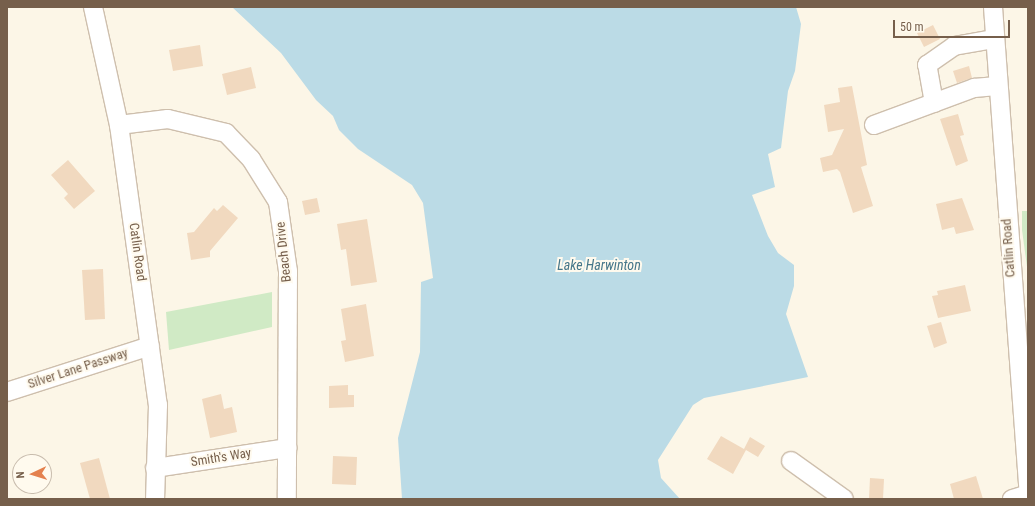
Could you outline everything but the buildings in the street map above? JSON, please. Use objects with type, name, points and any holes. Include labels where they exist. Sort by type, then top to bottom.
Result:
[{"type":"street","name":"Catlin Road","points":[[93,7],[119,125],[158,405],[155,499]]},
{"type":"street","name":"Catlin Road","points":[[993,7],[997,86],[1028,489]]},
{"type":"street","points":[[934,103],[927,65],[954,46],[994,39]]},
{"type":"street","points":[[874,125],[974,88],[997,86]]},
{"type":"street","name":"Beach Drive","points":[[119,125],[168,119],[226,133],[251,159],[278,202],[288,271],[288,499]]},
{"type":"street","name":"Silver Lane Passway","points":[[7,392],[150,346]]},
{"type":"street","name":"Smith's Way","points":[[155,468],[288,448]]},
{"type":"street","points":[[791,461],[844,499]]},
{"type":"street","points":[[1012,499],[1028,494]]},
{"type":"green space","points":[[1022,211],[1028,211],[1028,274],[1022,230]]},
{"type":"green space","points":[[272,292],[272,327],[169,350],[166,312]]},
{"type":"water","name":"Lake Harwinton","points":[[232,7],[796,7],[801,24],[795,71],[788,91],[781,148],[768,154],[775,187],[752,195],[768,236],[778,253],[794,265],[794,286],[786,314],[808,377],[704,398],[693,405],[658,460],[661,478],[680,499],[402,499],[398,438],[420,352],[421,282],[433,278],[423,203],[412,185],[358,149],[339,130],[333,116],[316,100],[281,53]]}]
